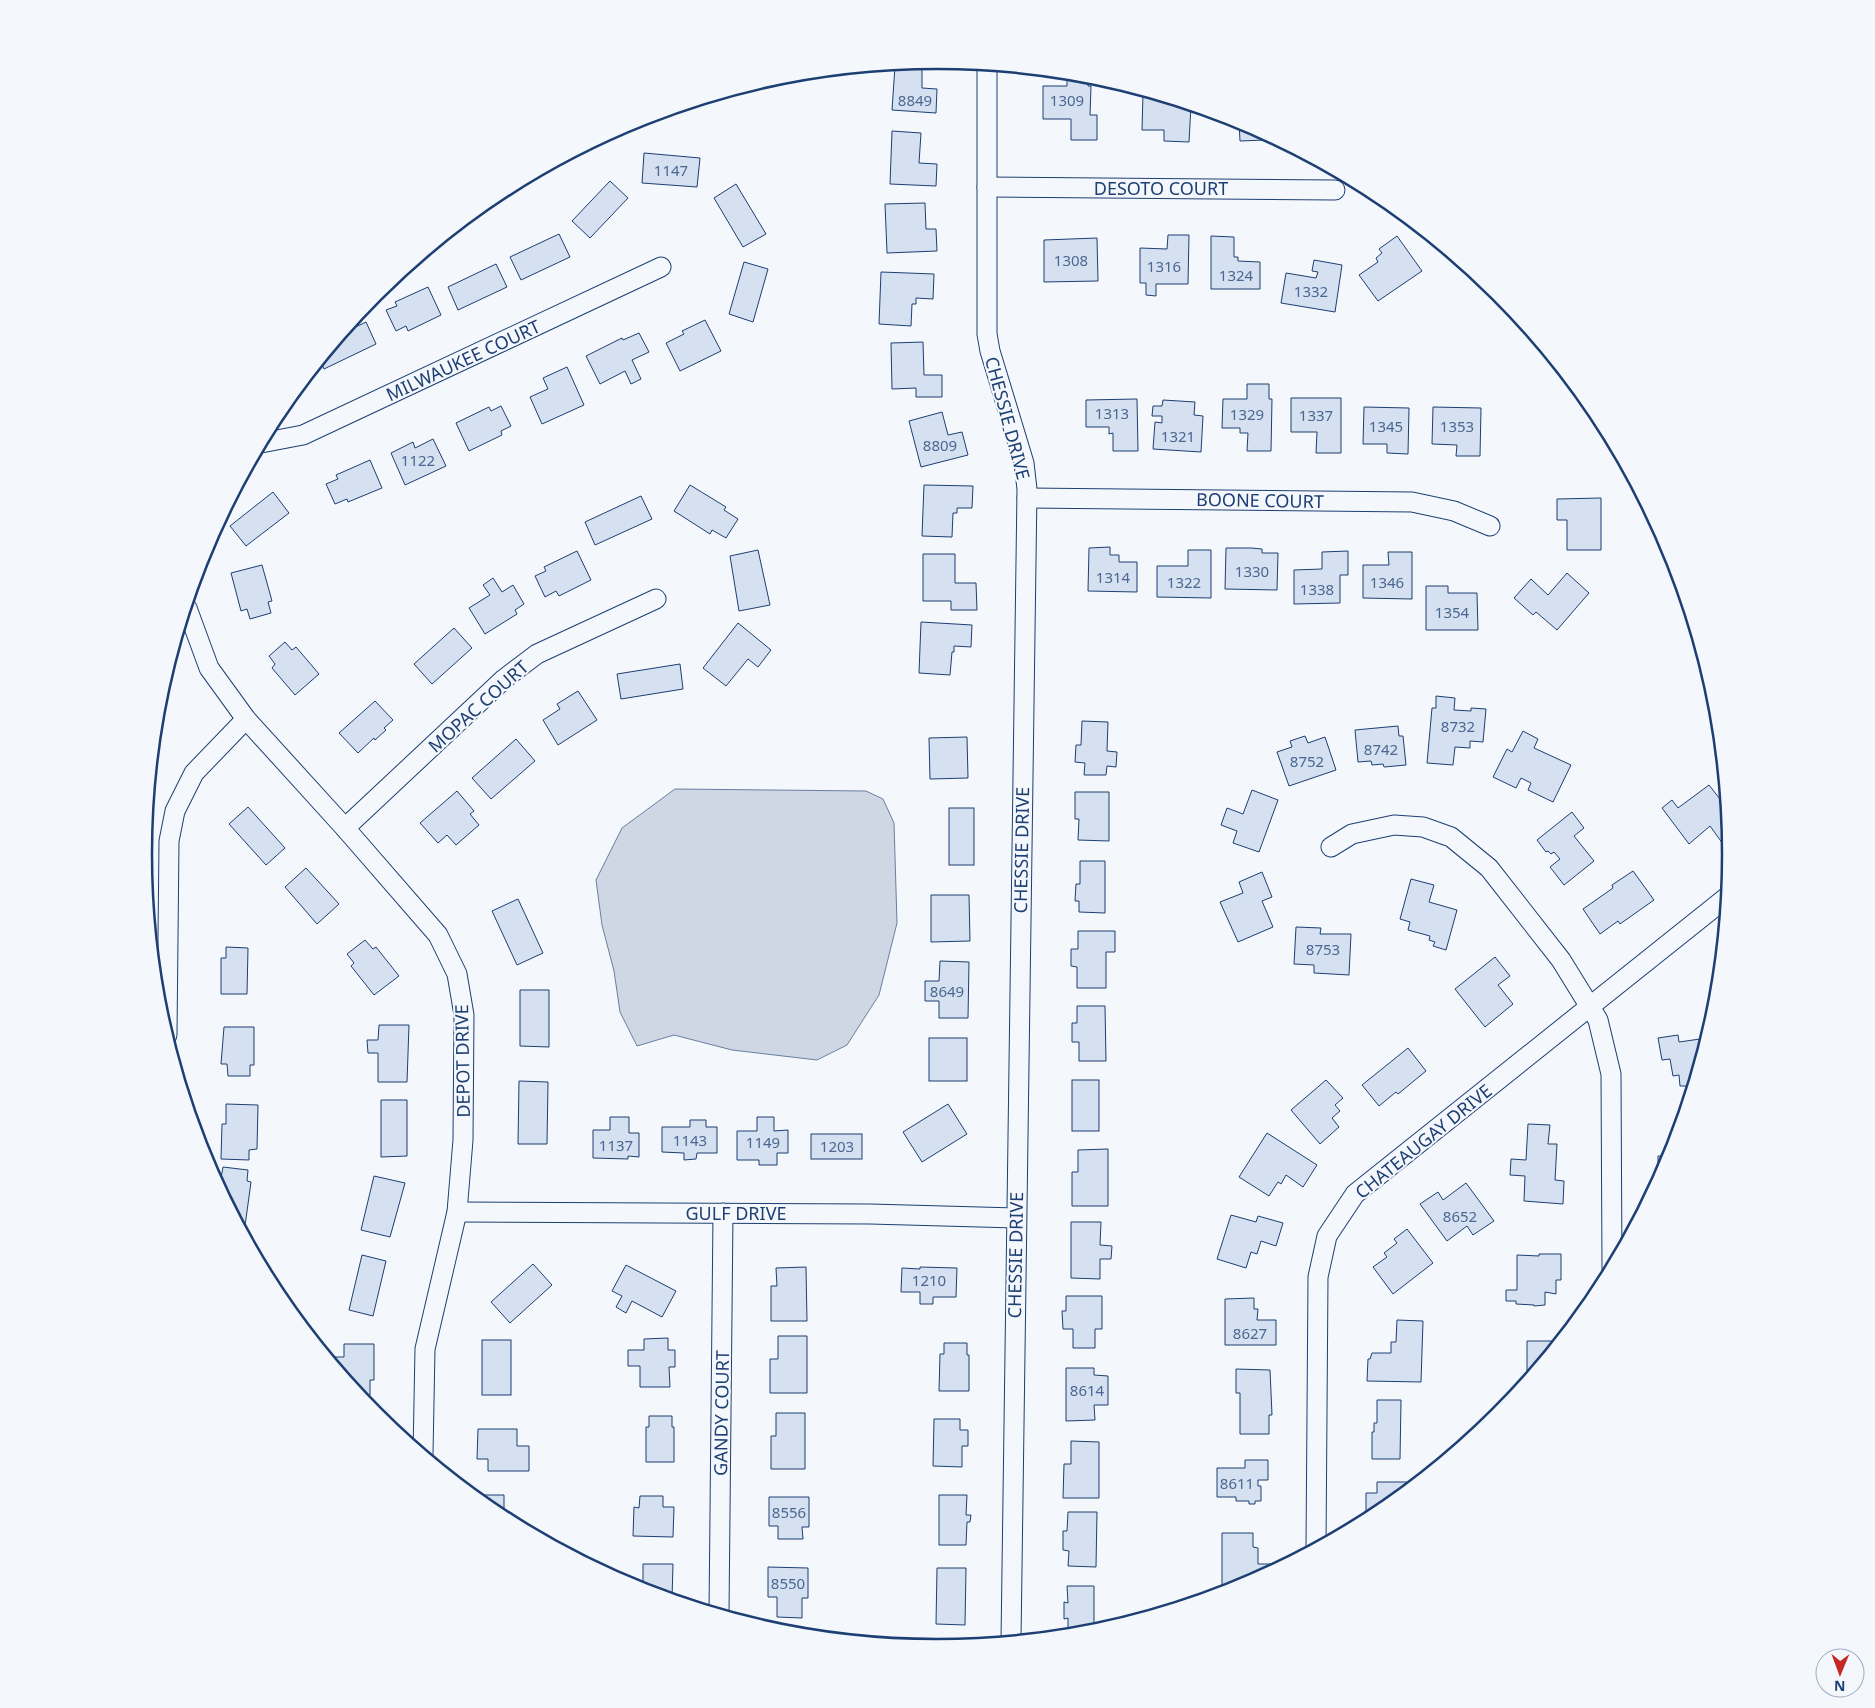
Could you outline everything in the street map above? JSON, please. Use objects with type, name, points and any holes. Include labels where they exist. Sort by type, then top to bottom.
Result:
[{"type":"street","name":"CHESSIE DRIVE","points":[[987,70],[987,334],[990,351],[1024,463],[1027,498],[1011,1636]]},
{"type":"street","name":"DESOTO COURT","points":[[987,187],[1335,190]]},
{"type":"street","name":"MILWAUKEE COURT","points":[[270,441],[303,434],[661,267]]},
{"type":"street","name":"BOONE COURT","points":[[1027,498],[1412,502],[1454,511],[1490,526]]},
{"type":"street","name":"MOPAC COURT","points":[[345,828],[504,679],[537,654],[656,599]]},
{"type":"street","name":"DEPOT DRIVE","points":[[189,617],[209,668],[246,720],[345,828],[438,935],[457,974],[464,1015],[463,1140],[457,1212],[424,1349],[423,1447]]},
{"type":"street","points":[[167,1008],[169,841],[175,811],[194,773],[246,720]]},
{"type":"street","points":[[1331,847],[1352,834],[1394,824],[1423,827],[1451,837],[1489,868],[1561,960],[1598,1020],[1611,1074],[1612,1256]]},
{"type":"street","name":"CHATEAUGAY DRIVE","points":[[1316,1541],[1318,1277],[1327,1236],[1355,1194],[1721,903]]},
{"type":"street","name":"GULF DRIVE","points":[[457,1212],[870,1214],[1016,1218]]},
{"type":"street","name":"GANDY COURT","points":[[719,1608],[723,1213]]},
{"type":"shaded area","points":[[675,789],[866,791],[883,799],[894,823],[897,923],[879,995],[847,1045],[817,1060],[732,1050],[674,1035],[637,1046],[620,1012],[614,971],[602,925],[596,880],[622,828]]},
{"type":"building","points":[[922,69],[922,88],[937,89],[936,113],[892,110],[895,70]]},
{"type":"building","points":[[1067,80],[1088,83],[1088,86],[1091,86],[1090,115],[1097,115],[1097,140],[1071,140],[1071,119],[1043,119],[1043,86],[1067,86]]},
{"type":"building","points":[[1143,97],[1191,110],[1189,142],[1164,141],[1164,130],[1142,130]]},
{"type":"building","points":[[1239,130],[1263,140],[1240,141]]},
{"type":"building","points":[[892,131],[921,133],[919,163],[937,164],[936,186],[890,184]]},
{"type":"building","points":[[644,153],[700,158],[697,187],[642,183]]},
{"type":"building","points":[[610,181],[628,198],[590,238],[572,221]]},
{"type":"building","points":[[736,184],[766,234],[743,247],[714,198]]},
{"type":"building","points":[[925,203],[926,229],[936,229],[937,251],[887,253],[885,204]]},
{"type":"building","points":[[559,234],[570,257],[521,280],[510,257]]},
{"type":"building","points":[[1168,235],[1189,235],[1188,284],[1156,284],[1156,296],[1146,295],[1146,283],[1140,283],[1140,248],[1167,249]]},
{"type":"building","points":[[1211,236],[1234,237],[1234,257],[1238,257],[1238,261],[1260,262],[1260,289],[1211,289]]},
{"type":"building","points":[[1397,236],[1422,271],[1378,301],[1359,275],[1378,262],[1376,258],[1382,253],[1379,249]]},
{"type":"building","points":[[1097,238],[1098,281],[1044,282],[1044,240]]},
{"type":"building","points":[[1314,260],[1342,265],[1335,312],[1281,303],[1286,273],[1316,278],[1318,272],[1312,271]]},
{"type":"building","points":[[744,262],[768,269],[753,322],[729,314]]},
{"type":"building","points":[[496,264],[507,287],[458,310],[448,287]]},
{"type":"building","points":[[881,272],[934,274],[933,299],[916,298],[916,304],[912,304],[911,326],[879,324]]},
{"type":"building","points":[[428,287],[441,315],[408,331],[406,326],[396,331],[386,310],[397,306],[395,302]]},
{"type":"building","points":[[705,320],[721,351],[680,371],[666,343],[684,334],[682,331]]},
{"type":"building","points":[[366,322],[376,344],[324,369],[323,366],[355,327]]},
{"type":"building","points":[[639,333],[649,352],[632,360],[641,379],[631,384],[625,371],[600,384],[586,356],[622,338],[623,340]]},
{"type":"building","points":[[923,342],[924,375],[942,375],[942,397],[916,397],[916,388],[892,389],[891,343]]},
{"type":"building","points":[[567,367],[584,405],[542,424],[530,397],[548,389],[543,378]]},
{"type":"building","points":[[1247,384],[1269,384],[1269,399],[1272,399],[1271,451],[1247,451],[1248,433],[1240,433],[1240,428],[1222,428],[1223,399],[1247,399]]},
{"type":"building","points":[[1291,398],[1341,398],[1341,453],[1316,453],[1317,432],[1291,432]]},
{"type":"building","points":[[1137,399],[1138,451],[1113,451],[1113,433],[1109,434],[1109,427],[1086,427],[1086,400]]},
{"type":"building","points":[[1163,400],[1195,402],[1194,415],[1203,416],[1201,452],[1153,449],[1155,422],[1162,423],[1162,416],[1152,416],[1153,406],[1162,406]]},
{"type":"building","points":[[501,406],[511,426],[501,431],[502,435],[469,451],[456,423],[489,407],[491,411]]},
{"type":"building","points":[[1364,407],[1409,408],[1408,454],[1387,453],[1387,444],[1363,444]]},
{"type":"building","points":[[1433,407],[1481,408],[1480,456],[1456,456],[1457,445],[1432,444]]},
{"type":"building","points":[[942,412],[948,435],[962,432],[968,455],[921,467],[909,421]]},
{"type":"building","points":[[433,439],[446,466],[405,485],[391,453],[413,442],[415,448]]},
{"type":"building","points":[[370,460],[382,488],[348,502],[347,499],[335,504],[326,484],[338,479],[336,475]]},
{"type":"building","points":[[690,485],[726,507],[724,510],[738,519],[726,538],[712,530],[710,534],[674,511]]},
{"type":"building","points":[[924,485],[973,486],[972,508],[957,508],[957,513],[953,513],[952,537],[922,536]]},
{"type":"building","points":[[273,492],[289,513],[246,546],[230,526]]},
{"type":"building","points":[[641,496],[652,519],[595,545],[585,522]]},
{"type":"building","points":[[1601,498],[1601,550],[1567,550],[1567,520],[1557,520],[1557,499]]},
{"type":"building","points":[[1110,547],[1110,555],[1119,555],[1119,562],[1137,562],[1137,592],[1088,591],[1089,548]]},
{"type":"building","points":[[1226,548],[1262,549],[1262,553],[1278,553],[1277,590],[1225,589]]},
{"type":"building","points":[[758,550],[770,605],[739,611],[730,556]]},
{"type":"building","points":[[1188,550],[1211,550],[1211,598],[1157,597],[1157,566],[1188,566]]},
{"type":"building","points":[[577,551],[591,580],[559,596],[556,591],[545,597],[535,576],[546,571],[544,567]]},
{"type":"building","points":[[1348,551],[1348,575],[1340,575],[1340,603],[1294,604],[1294,570],[1322,569],[1322,552]]},
{"type":"building","points":[[1388,552],[1412,552],[1412,599],[1363,598],[1363,565],[1389,565]]},
{"type":"building","points":[[923,554],[955,554],[955,583],[976,583],[977,610],[951,610],[951,601],[923,601]]},
{"type":"building","points":[[262,565],[272,601],[268,602],[271,613],[250,619],[247,609],[241,611],[231,573]]},
{"type":"building","points":[[1567,573],[1589,593],[1557,630],[1536,612],[1533,615],[1514,598],[1531,579],[1548,595]]},
{"type":"building","points":[[493,578],[502,592],[513,585],[524,604],[515,610],[517,614],[485,634],[469,608],[490,595],[483,585]]},
{"type":"building","points":[[1426,586],[1448,586],[1448,593],[1477,593],[1478,630],[1426,630]]},
{"type":"building","points":[[921,622],[972,625],[971,647],[954,646],[950,675],[919,673]]},
{"type":"building","points":[[738,623],[771,650],[758,667],[748,659],[726,686],[703,668]]},
{"type":"building","points":[[454,628],[472,648],[432,684],[414,664]]},
{"type":"building","points":[[285,642],[292,650],[296,647],[319,674],[295,695],[272,668],[275,664],[269,656]]},
{"type":"building","points":[[680,664],[683,689],[621,699],[617,674]]},
{"type":"building","points":[[578,691],[597,720],[558,745],[543,720],[560,709],[557,704]]},
{"type":"building","points":[[1436,696],[1455,698],[1454,710],[1471,711],[1471,708],[1486,709],[1483,742],[1470,741],[1470,748],[1455,747],[1453,765],[1427,763],[1432,708],[1436,708]]},
{"type":"building","points":[[375,701],[393,720],[384,728],[386,730],[358,753],[339,733]]},
{"type":"building","points":[[1082,721],[1108,722],[1107,751],[1117,752],[1116,767],[1107,766],[1106,775],[1084,775],[1085,763],[1075,762],[1076,745],[1081,745]]},
{"type":"building","points":[[1398,726],[1399,736],[1403,736],[1406,765],[1384,767],[1383,764],[1372,765],[1371,761],[1358,762],[1355,730]]},
{"type":"building","points":[[1523,731],[1538,739],[1534,748],[1571,765],[1553,802],[1528,790],[1531,783],[1521,778],[1516,788],[1493,777],[1507,749],[1512,752]]},
{"type":"building","points":[[1305,736],[1308,743],[1325,737],[1336,770],[1289,786],[1277,752],[1292,747],[1290,741]]},
{"type":"building","points":[[967,737],[968,778],[930,779],[929,738]]},
{"type":"building","points":[[516,739],[535,761],[491,799],[472,778]]},
{"type":"building","points":[[1709,785],[1721,800],[1723,843],[1710,826],[1689,844],[1662,808],[1672,800],[1678,808]]},
{"type":"building","points":[[1252,790],[1278,800],[1259,852],[1233,843],[1237,831],[1221,825],[1227,808],[1243,814]]},
{"type":"building","points":[[457,791],[474,811],[470,814],[479,825],[456,845],[447,835],[438,843],[420,823]]},
{"type":"building","points":[[1075,792],[1109,792],[1109,841],[1078,840],[1079,819],[1075,819]]},
{"type":"building","points":[[248,807],[285,848],[266,865],[229,824]]},
{"type":"building","points":[[949,808],[974,808],[974,865],[949,865]]},
{"type":"building","points":[[1572,812],[1584,828],[1574,836],[1594,861],[1564,885],[1550,867],[1560,859],[1554,852],[1551,854],[1548,851],[1546,852],[1537,840]]},
{"type":"building","points":[[1080,861],[1105,861],[1105,913],[1079,912],[1079,901],[1075,901],[1076,884],[1080,884]]},
{"type":"building","points":[[306,868],[339,904],[317,924],[285,887]]},
{"type":"building","points":[[1633,871],[1654,900],[1620,924],[1618,921],[1600,934],[1583,909],[1613,888],[1612,885]]},
{"type":"building","points":[[1262,872],[1272,897],[1262,901],[1273,927],[1238,942],[1220,902],[1243,893],[1239,882]]},
{"type":"building","points":[[1411,879],[1434,885],[1429,902],[1457,910],[1446,950],[1433,946],[1435,942],[1429,940],[1430,936],[1408,930],[1410,922],[1400,919]]},
{"type":"building","points":[[931,895],[969,895],[970,941],[931,942]]},
{"type":"building","points":[[518,899],[543,953],[517,965],[492,911]]},
{"type":"building","points":[[1296,927],[1321,928],[1320,934],[1351,934],[1349,975],[1314,973],[1314,965],[1294,964]]},
{"type":"building","points":[[1078,931],[1115,931],[1115,952],[1106,952],[1106,988],[1077,988],[1077,967],[1071,966],[1071,949],[1078,949]]},
{"type":"building","points":[[365,940],[373,949],[376,947],[399,976],[374,995],[351,966],[354,963],[347,954]]},
{"type":"building","points":[[226,947],[248,948],[247,994],[221,994],[221,958],[226,958]]},
{"type":"building","points":[[1495,957],[1510,976],[1498,985],[1513,1004],[1485,1027],[1455,989]]},
{"type":"building","points":[[940,961],[969,962],[968,1018],[939,1018],[939,1001],[925,1001],[925,981],[939,981]]},
{"type":"building","points":[[520,990],[549,990],[549,1047],[520,1046]]},
{"type":"building","points":[[1077,1006],[1105,1006],[1106,1061],[1079,1061],[1079,1042],[1072,1042],[1072,1023],[1077,1023]]},
{"type":"building","points":[[379,1025],[409,1025],[407,1082],[378,1082],[378,1053],[368,1053],[367,1040],[378,1040]]},
{"type":"building","points":[[224,1027],[254,1027],[254,1065],[250,1065],[250,1076],[228,1076],[227,1064],[221,1064]]},
{"type":"building","points":[[1678,1035],[1679,1042],[1700,1039],[1687,1086],[1680,1086],[1679,1075],[1673,1076],[1670,1059],[1662,1060],[1658,1038]]},
{"type":"building","points":[[929,1038],[967,1038],[967,1081],[929,1081]]},
{"type":"building","points":[[1408,1048],[1426,1071],[1398,1094],[1396,1092],[1379,1106],[1362,1085]]},
{"type":"building","points":[[1072,1080],[1099,1080],[1099,1131],[1072,1131]]},
{"type":"building","points":[[1326,1080],[1343,1098],[1335,1105],[1340,1111],[1332,1118],[1339,1127],[1320,1144],[1291,1110]]},
{"type":"building","points":[[519,1081],[548,1082],[547,1144],[518,1144]]},
{"type":"building","points":[[381,1100],[407,1100],[407,1156],[381,1157]]},
{"type":"building","points":[[226,1104],[258,1105],[257,1149],[249,1150],[249,1160],[221,1159],[222,1124],[226,1124]]},
{"type":"building","points":[[948,1104],[967,1134],[922,1162],[903,1132]]},
{"type":"building","points":[[610,1117],[629,1117],[629,1133],[639,1133],[639,1157],[628,1156],[628,1159],[593,1158],[593,1130],[610,1130]]},
{"type":"building","points":[[757,1117],[774,1117],[774,1131],[788,1130],[788,1153],[777,1153],[777,1165],[759,1165],[759,1160],[737,1160],[737,1131],[757,1131]]},
{"type":"building","points":[[690,1120],[706,1120],[706,1127],[717,1127],[717,1153],[697,1153],[696,1159],[684,1160],[684,1153],[662,1152],[662,1127],[690,1127]]},
{"type":"building","points":[[1528,1124],[1550,1125],[1548,1144],[1557,1144],[1555,1180],[1564,1181],[1563,1204],[1524,1201],[1525,1176],[1510,1175],[1511,1159],[1526,1160]]},
{"type":"building","points":[[1267,1133],[1317,1165],[1303,1187],[1286,1175],[1281,1184],[1278,1182],[1269,1196],[1239,1177]]},
{"type":"building","points":[[811,1134],[862,1134],[862,1159],[811,1159]]},
{"type":"building","points":[[1108,1149],[1108,1206],[1072,1206],[1072,1172],[1078,1172],[1078,1150]]},
{"type":"building","points":[[1658,1156],[1663,1156],[1658,1166]]},
{"type":"building","points":[[223,1167],[248,1170],[247,1181],[251,1182],[245,1224],[233,1201],[221,1176]]},
{"type":"building","points":[[374,1176],[405,1183],[390,1237],[361,1230]]},
{"type":"building","points":[[1466,1183],[1494,1221],[1473,1235],[1467,1226],[1447,1241],[1420,1204],[1438,1192],[1443,1200]]},
{"type":"building","points":[[1231,1215],[1256,1222],[1258,1216],[1283,1223],[1276,1246],[1261,1241],[1257,1254],[1251,1252],[1246,1268],[1217,1259]]},
{"type":"building","points":[[1071,1222],[1101,1222],[1100,1245],[1112,1246],[1111,1259],[1100,1259],[1100,1279],[1071,1278]]},
{"type":"building","points":[[1407,1229],[1433,1263],[1393,1294],[1373,1267],[1387,1257],[1384,1253],[1397,1243],[1394,1239]]},
{"type":"building","points":[[1539,1254],[1561,1254],[1561,1280],[1556,1280],[1556,1294],[1545,1292],[1545,1305],[1534,1306],[1516,1304],[1516,1301],[1506,1301],[1506,1290],[1517,1290],[1517,1255],[1539,1256]]},
{"type":"building","points":[[362,1255],[386,1261],[373,1316],[349,1310]]},
{"type":"building","points":[[533,1264],[552,1285],[510,1323],[491,1302]]},
{"type":"building","points":[[626,1265],[676,1291],[662,1317],[632,1301],[626,1313],[616,1307],[622,1296],[612,1291]]},
{"type":"building","points":[[806,1267],[807,1321],[771,1321],[771,1286],[777,1286],[776,1268]]},
{"type":"building","points":[[920,1267],[957,1268],[956,1297],[933,1297],[933,1304],[920,1304],[920,1292],[901,1292],[902,1268],[920,1269]]},
{"type":"building","points":[[1066,1296],[1102,1296],[1102,1329],[1095,1329],[1095,1348],[1073,1348],[1073,1329],[1063,1329],[1062,1311],[1066,1311]]},
{"type":"building","points":[[1254,1298],[1254,1309],[1258,1309],[1257,1320],[1276,1320],[1276,1345],[1225,1345],[1225,1299]]},
{"type":"building","points":[[1397,1320],[1423,1321],[1421,1382],[1367,1381],[1368,1359],[1370,1359],[1372,1353],[1391,1353],[1391,1342],[1396,1342]]},
{"type":"building","points":[[778,1336],[807,1336],[807,1393],[770,1393],[770,1359],[778,1359]]},
{"type":"building","points":[[668,1338],[668,1350],[675,1350],[675,1367],[669,1367],[670,1387],[640,1387],[640,1366],[628,1366],[628,1350],[644,1350],[644,1339]]},
{"type":"building","points":[[482,1340],[511,1340],[511,1395],[482,1395]]},
{"type":"building","points":[[1527,1341],[1553,1341],[1528,1372]]},
{"type":"building","points":[[944,1343],[967,1343],[969,1391],[939,1391],[940,1354],[944,1354]]},
{"type":"building","points":[[344,1344],[374,1344],[374,1380],[370,1380],[370,1395],[335,1357],[344,1357]]},
{"type":"building","points":[[1066,1368],[1094,1368],[1094,1375],[1108,1376],[1108,1405],[1094,1405],[1095,1420],[1066,1421]]},
{"type":"building","points":[[1236,1369],[1270,1370],[1272,1415],[1269,1415],[1269,1434],[1240,1434],[1240,1393],[1236,1393]]},
{"type":"building","points":[[1377,1400],[1401,1400],[1400,1459],[1372,1459],[1372,1432],[1374,1432],[1374,1423],[1377,1423]]},
{"type":"building","points":[[776,1413],[805,1413],[805,1469],[771,1469],[771,1436],[776,1436]]},
{"type":"building","points":[[649,1416],[672,1416],[672,1427],[674,1427],[674,1462],[646,1462],[646,1427],[649,1427]]},
{"type":"building","points":[[934,1419],[960,1419],[960,1430],[968,1430],[968,1446],[962,1446],[962,1467],[933,1466]]},
{"type":"building","points":[[478,1429],[517,1429],[517,1446],[529,1446],[529,1471],[488,1471],[488,1459],[477,1459]]},
{"type":"building","points":[[1071,1441],[1099,1442],[1099,1498],[1063,1498],[1064,1464],[1071,1464]]},
{"type":"building","points":[[1245,1460],[1268,1460],[1268,1480],[1258,1480],[1258,1486],[1261,1486],[1261,1501],[1249,1504],[1249,1501],[1236,1501],[1236,1497],[1217,1497],[1217,1468],[1245,1468]]},
{"type":"building","points":[[1377,1482],[1409,1482],[1366,1511],[1366,1493],[1377,1493]]},
{"type":"building","points":[[484,1495],[504,1495],[504,1509]]},
{"type":"building","points":[[939,1495],[967,1495],[966,1515],[971,1515],[970,1522],[967,1522],[966,1545],[939,1545]]},
{"type":"building","points":[[640,1496],[663,1496],[663,1507],[674,1507],[673,1537],[633,1536],[634,1507],[639,1508]]},
{"type":"building","points":[[769,1497],[809,1497],[809,1527],[802,1527],[803,1539],[778,1539],[778,1526],[769,1526]]},
{"type":"building","points":[[1068,1512],[1097,1512],[1096,1567],[1068,1566],[1069,1551],[1063,1550],[1063,1531],[1067,1531]]},
{"type":"building","points":[[1222,1533],[1253,1533],[1253,1547],[1258,1548],[1258,1564],[1271,1564],[1222,1585]]},
{"type":"building","points":[[643,1564],[673,1564],[672,1593],[643,1581]]},
{"type":"building","points":[[768,1567],[808,1568],[808,1598],[802,1598],[802,1618],[777,1617],[777,1597],[768,1597]]},
{"type":"building","points":[[937,1568],[966,1568],[965,1625],[936,1624]]},
{"type":"building","points":[[1067,1586],[1094,1586],[1094,1623],[1068,1628],[1068,1618],[1064,1619],[1064,1602],[1068,1603]]}]
